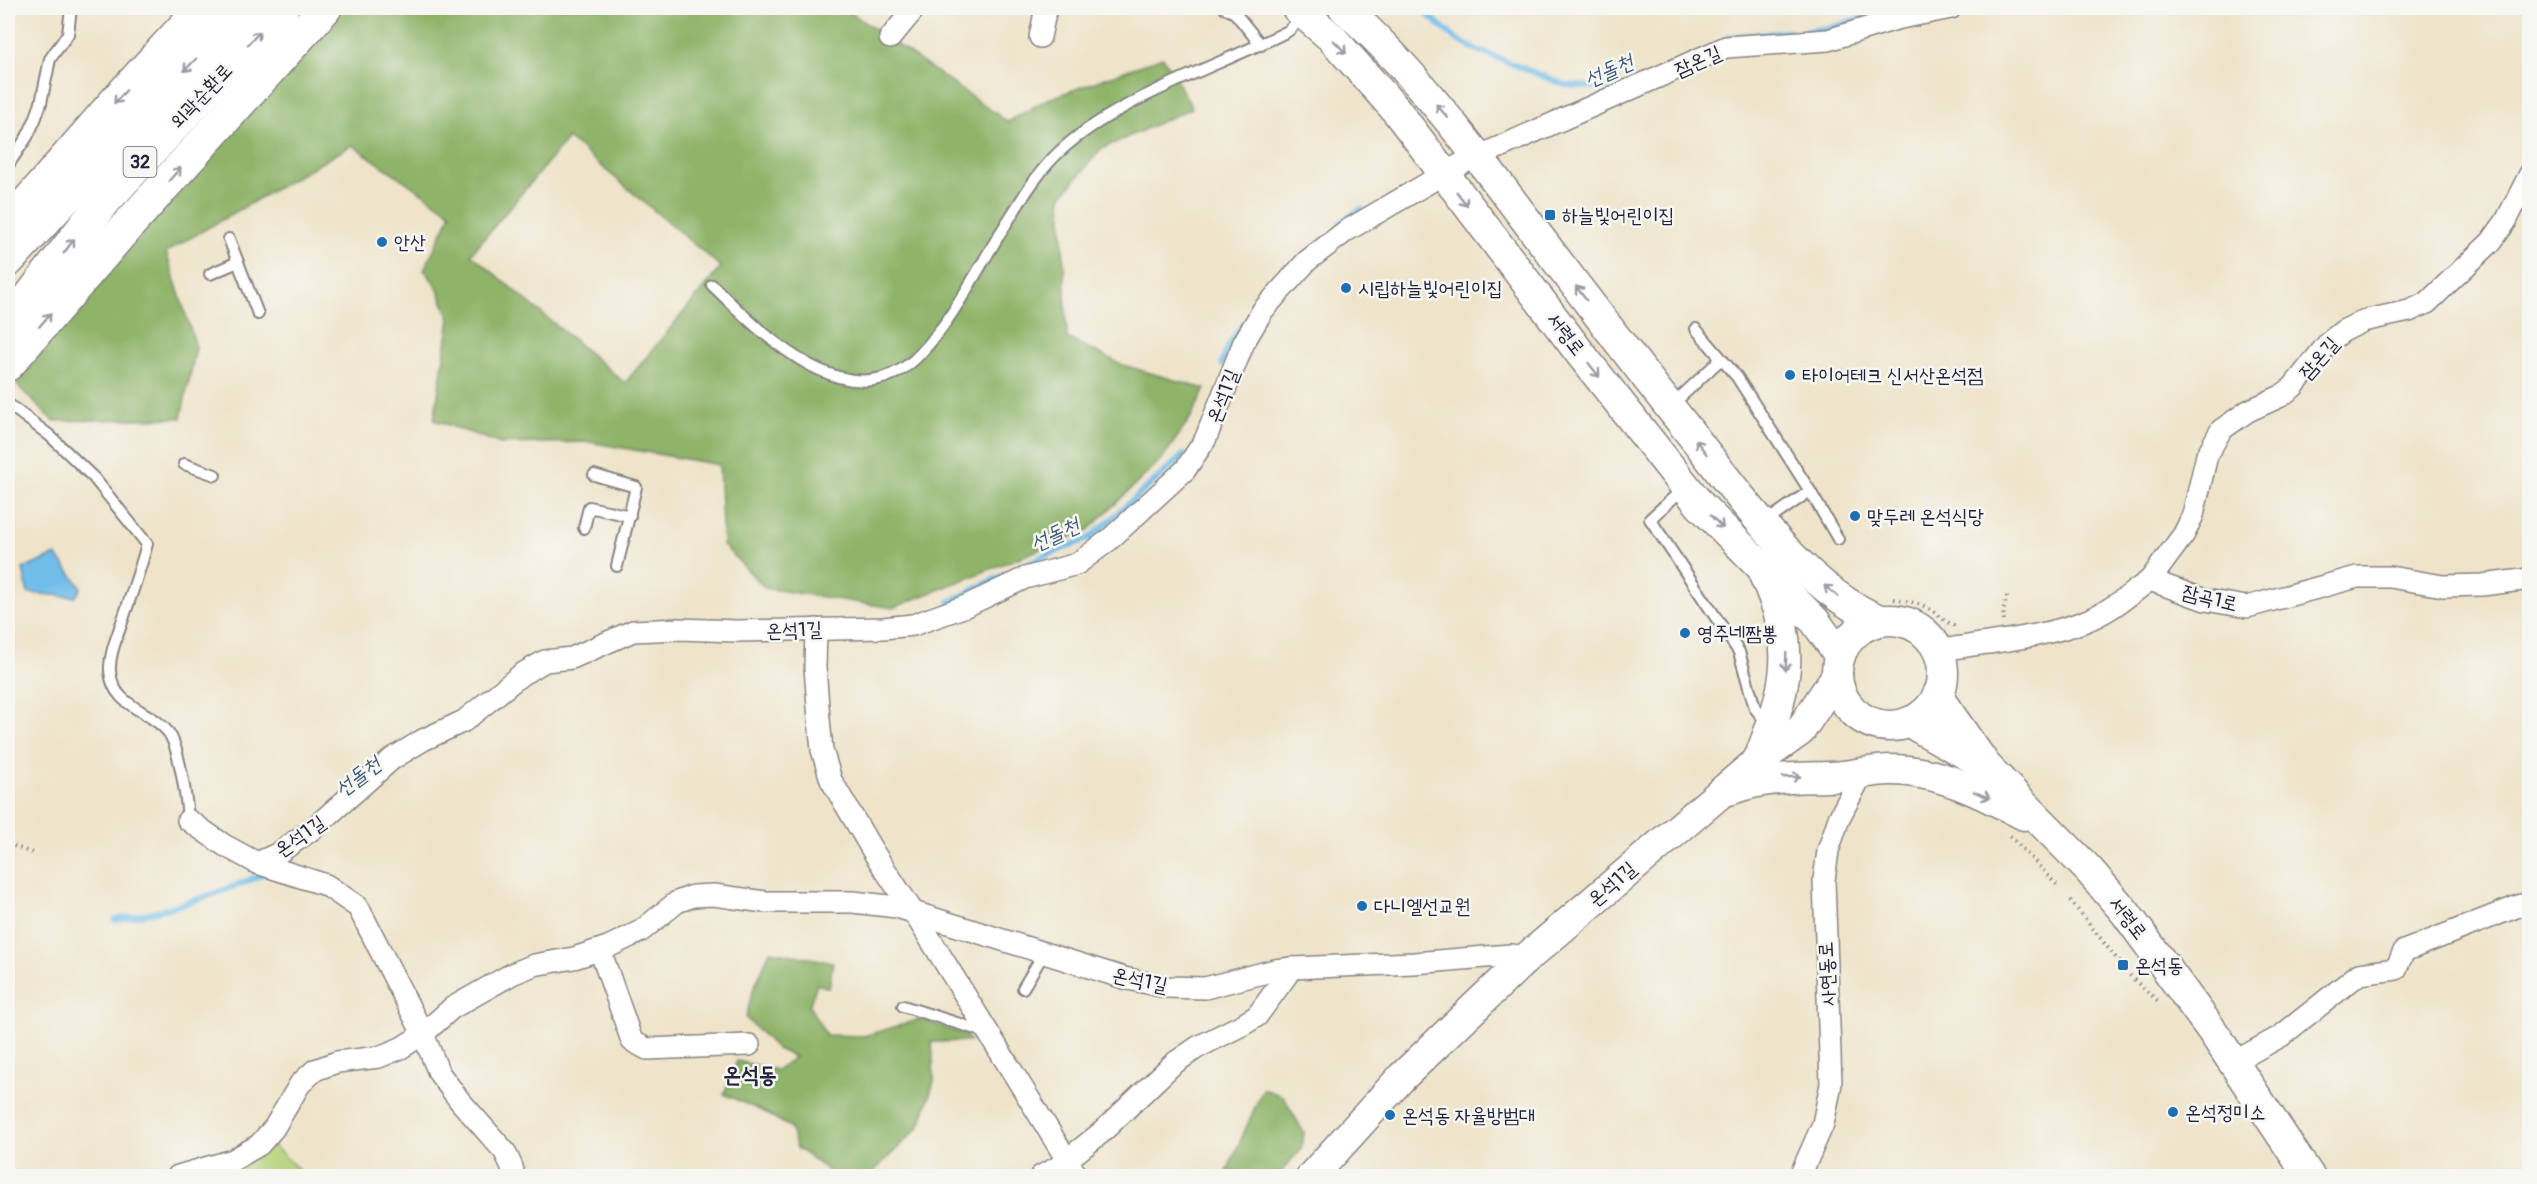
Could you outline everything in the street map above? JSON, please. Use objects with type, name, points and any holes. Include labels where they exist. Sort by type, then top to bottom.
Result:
[{"type":"highway","points":[[8,225],[111,106],[202,8]]},
{"type":"highway","name":"외곽순환로","points":[[8,260],[129,128],[245,8]]},
{"type":"highway","name":"외곽순환로","points":[[8,326],[105,200],[282,8]]},
{"type":"highway","points":[[8,364],[122,232],[325,8]]},
{"type":"street","points":[[890,38],[915,8]]},
{"type":"street","points":[[1040,37],[1046,8]]},
{"type":"street","name":"서령로","points":[[1344,8],[1415,81],[1525,281],[1700,505],[1815,621],[1838,665],[1845,700],[1861,717]]},
{"type":"street","name":"잠온길","points":[[1460,165],[1726,47],[1827,40],[1904,17],[1951,8]]},
{"type":"street","name":"서령로","points":[[1292,12],[1357,64],[1390,104],[1460,165],[1554,257],[1669,407],[1802,566],[1833,593],[1861,612],[1882,609],[1896,620],[1911,624],[1924,633],[1938,651]]},
{"type":"street","points":[[1390,104],[1415,81]]},
{"type":"street","name":"온석1길","points":[[257,863],[277,854],[300,838],[335,811],[392,759],[423,740],[464,721],[522,674],[545,661],[572,657],[633,631],[679,629],[737,632],[883,628],[913,625],[966,606],[1011,584],[1070,567],[1086,559],[1177,478],[1199,451],[1212,426],[1244,342],[1263,310],[1281,288],[1323,247],[1460,165]]},
{"type":"street","name":"잠온길","points":[[2150,580],[2184,534],[2193,516],[2207,455],[2221,430],[2248,411],[2281,396],[2293,387],[2329,342],[2343,331],[2363,321],[2409,311],[2427,303],[2491,242],[2506,221],[2529,174]]},
{"type":"street","points":[[1525,281],[1554,257]]},
{"type":"street","points":[[1760,566],[1779,613],[1786,647],[1782,694],[1786,729]]},
{"type":"street","name":"잠곡1로","points":[[2150,580],[2213,602],[2247,607],[2357,577],[2390,578],[2427,585],[2452,586],[2529,579]]},
{"type":"street","points":[[1786,729],[1861,717],[1882,725],[1909,722],[1925,712],[1937,696],[1942,674],[1938,651],[2008,639],[2083,622],[2104,612],[2150,580]]},
{"type":"street","points":[[1786,729],[1838,665],[1853,634],[1882,609]]},
{"type":"street","points":[[816,629],[816,689],[826,766],[836,790],[1072,1168]]},
{"type":"street","name":"서령로","points":[[1937,696],[1986,766],[2051,830],[2125,912],[2234,1062],[2309,1176]]},
{"type":"street","name":"서령로","points":[[1909,722],[1986,766]]},
{"type":"street","name":"온석1길","points":[[178,1176],[233,1160],[259,1145],[274,1128],[300,1084],[315,1070],[337,1062],[386,1054],[401,1048],[423,1035],[452,1008],[512,974],[534,965],[574,958],[600,950],[641,931],[677,902],[698,895],[765,902],[877,904],[912,910],[1132,980],[1166,987],[1214,987],[1275,970],[1293,968],[1414,963],[1510,955],[1518,956],[1523,961],[1758,761],[1786,729]]},
{"type":"street","points":[[1716,796],[1739,786],[1765,779],[1862,774],[1892,770],[1916,772],[1939,778],[1996,801],[2051,830]]},
{"type":"street","name":"사연동로","points":[[1800,1176],[1822,1124],[1831,1084],[1824,880],[1828,851],[1839,818],[1862,774]]},
{"type":"street","points":[[188,820],[224,845],[257,863]]},
{"type":"street","name":"온석1길","points":[[257,863],[326,885],[355,903],[371,928],[423,1035]]},
{"type":"street","points":[[2234,1062],[2281,1036],[2359,974],[2396,969],[2404,951],[2521,905]]},
{"type":"street","points":[[600,950],[632,1041],[647,1049],[749,1045]]},
{"type":"street","points":[[1312,1176],[1402,1077],[1523,961]]},
{"type":"street","points":[[1041,1176],[1072,1168],[1102,1132],[1173,1064],[1198,1047],[1257,1016],[1293,968]]},
{"type":"street","points":[[423,1035],[439,1073],[460,1101],[505,1152],[514,1176]]},
{"type":"lane","points":[[8,165],[27,137],[41,104],[50,58],[68,34],[71,8]]},
{"type":"lane","points":[[1225,8],[1235,13],[1261,45]]},
{"type":"lane","points":[[712,285],[753,325],[816,369],[838,378],[862,381],[878,379],[896,372],[917,358],[939,331],[1029,188],[1061,151],[1083,134],[1132,104],[1288,32],[1292,12]]},
{"type":"lane","points":[[230,239],[258,314]]},
{"type":"lane","points":[[210,274],[238,262]]},
{"type":"lane","points":[[1696,329],[1737,377],[1810,490],[1838,539]]},
{"type":"lane","points":[[1669,407],[1721,359]]},
{"type":"lane","points":[[8,404],[49,435],[94,478],[147,544],[115,646],[111,674],[114,686],[123,699],[162,726],[172,737],[187,803],[188,820]]},
{"type":"lane","points":[[184,464],[215,475]]},
{"type":"lane","points":[[594,475],[636,488],[617,566]]},
{"type":"lane","points":[[1686,486],[1650,519],[1739,652],[1755,708],[1786,729]]},
{"type":"lane","points":[[1764,523],[1810,490]]},
{"type":"lane","points":[[584,528],[589,507],[630,516]]},
{"type":"lane","points":[[1023,988],[1044,953]]},
{"type":"lane","points":[[903,1006],[988,1033]]},
{"type":"path","points":[[1265,8],[1292,12]]},
{"type":"path","points":[[2007,596],[2003,619],[2008,639]]},
{"type":"path","points":[[1882,609],[1916,602],[1930,609],[1951,625],[1967,627]]},
{"type":"path","points":[[8,844],[34,854]]},
{"type":"path","points":[[2070,900],[2132,978],[2159,1002]]},
{"type":"green space","points":[[337,8],[844,8],[1008,122],[1046,100],[1163,57],[1192,108],[1101,149],[1061,197],[1067,338],[1123,365],[1205,389],[1191,417],[1163,458],[1088,530],[893,608],[765,588],[723,545],[719,465],[589,442],[501,444],[434,420],[450,319],[436,285],[424,270],[451,213],[352,145],[166,252],[196,347],[181,418],[53,421],[16,384],[147,211]],"holes":[[[568,138],[721,267],[625,383],[471,254]]]},
{"type":"green space","points":[[770,951],[833,962],[829,988],[817,984],[809,1006],[826,1035],[864,1036],[921,1019],[965,1035],[971,1041],[932,1042],[934,1081],[920,1126],[869,1176],[836,1176],[797,1148],[790,1127],[724,1094],[737,1061],[776,1070],[795,1057],[777,1049],[746,1018],[752,993]]},
{"type":"green space","points":[[1263,1089],[1283,1096],[1304,1133],[1301,1149],[1281,1172],[1258,1176],[1227,1171]]},
{"type":"green space","points":[[273,1145],[305,1176],[207,1176]]},
{"type":"water","points":[[56,555],[81,587],[76,597],[28,593],[23,569]]},
{"type":"waterway","points":[[1420,8],[1456,39],[1470,47],[1565,85],[1608,88]]},
{"type":"waterway","name":"선돌천","points":[[1885,10],[1896,8]]},
{"type":"waterway","name":"선돌천","points":[[1806,31],[1830,28],[1863,18]]},
{"type":"waterway","name":"선돌천","points":[[1729,37],[1790,32]]},
{"type":"waterway","name":"선돌천","points":[[1340,223],[1361,209]]},
{"type":"waterway","name":"선돌천","points":[[1222,364],[1229,345],[1242,325]]},
{"type":"waterway","name":"선돌천","points":[[949,602],[1039,558],[1090,538],[1184,455]]},
{"type":"waterway","name":"선돌천","points":[[115,920],[190,902],[263,874]]},
{"type":"place","name":"하늘빛어린이집","points":[[1550,215]]},
{"type":"place","name":"안산","points":[[382,242]]},
{"type":"place","name":"시립하늘빛어린이집","points":[[1346,288]]},
{"type":"place","name":"타이어테크 신서산온석점","points":[[1790,375]]},
{"type":"place","name":"맞두레 온석식당","points":[[1855,516]]},
{"type":"place","name":"영주네짬뽕","points":[[1685,633]]},
{"type":"place","name":"다니엘선교원","points":[[1362,906]]},
{"type":"place","name":"온석동","points":[[2123,965]]},
{"type":"place","name":"온석정미소","points":[[2173,1112]]},
{"type":"place","name":"온석동 자율방범대","points":[[1390,1115]]},
{"type":"district","name":"온석동","points":[[750,1075]]}]
